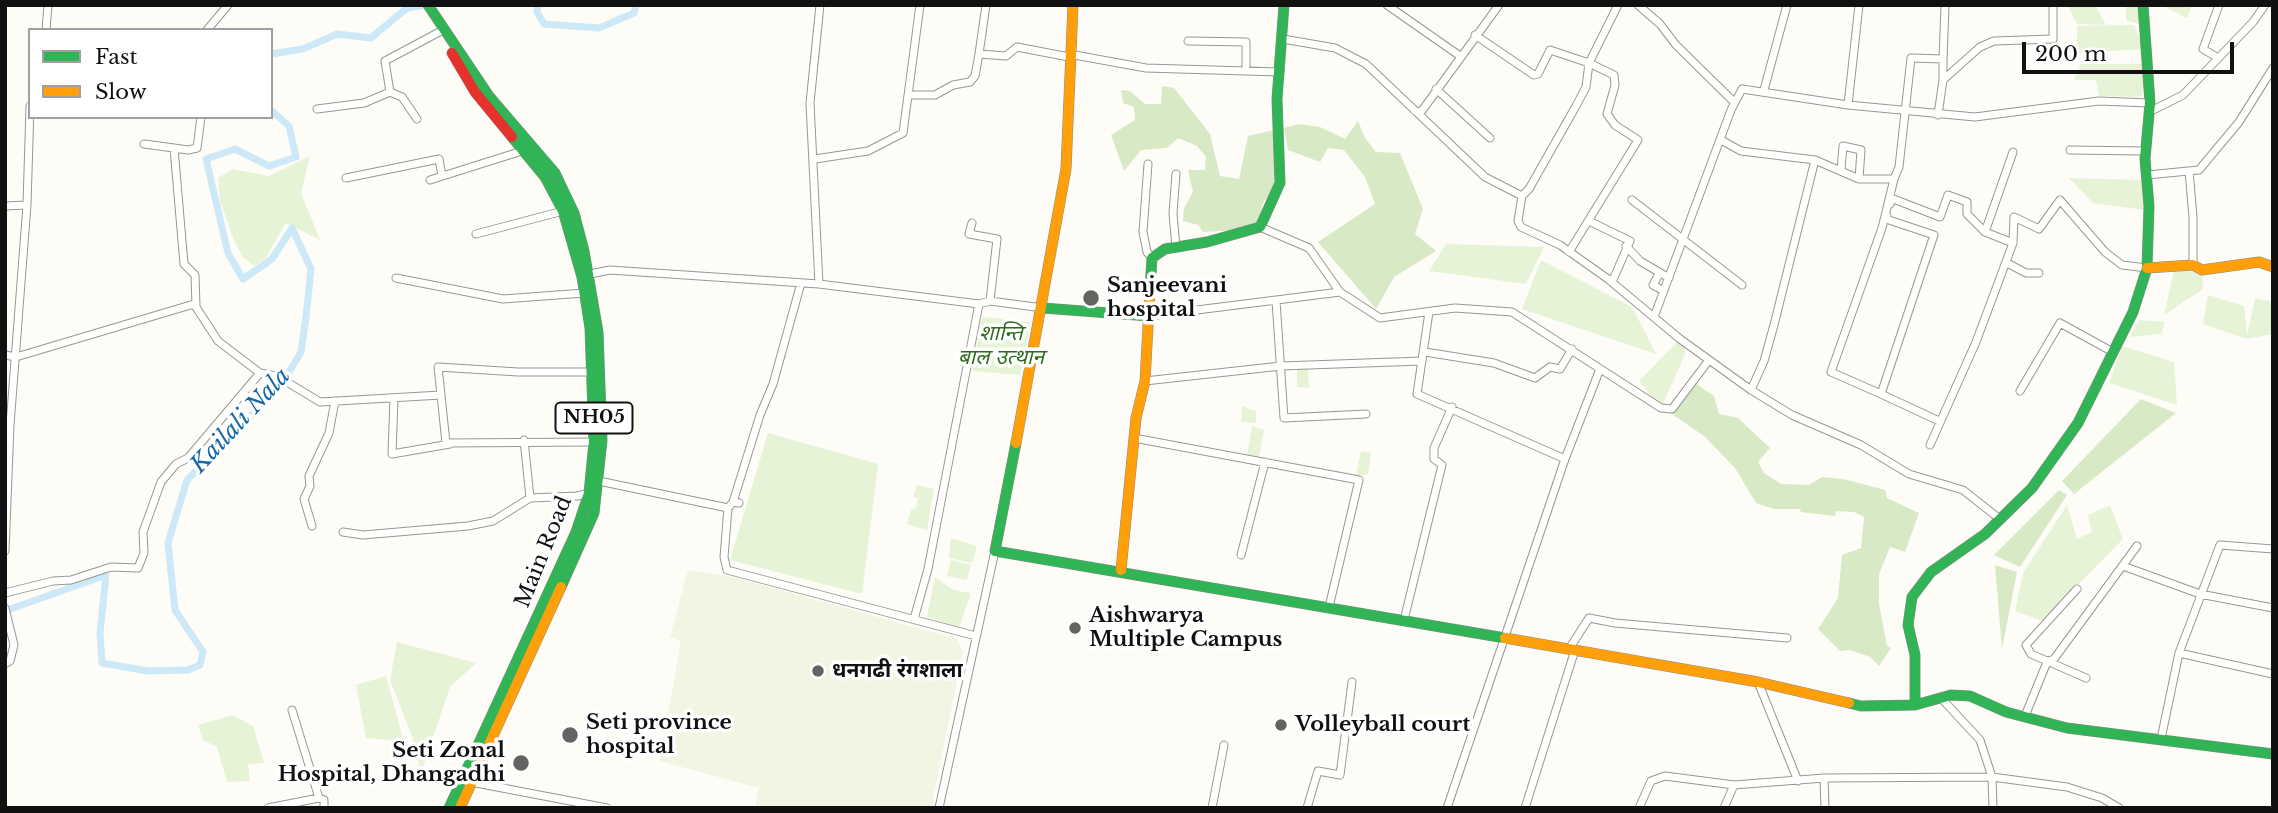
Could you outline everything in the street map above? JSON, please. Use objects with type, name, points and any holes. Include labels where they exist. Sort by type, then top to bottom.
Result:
[{"type":"street","points":[[46,28],[48,5]]},
{"type":"street","points":[[209,28],[228,5]]},
{"type":"street","name":"NH05","points":[[428,5],[444,32]]},
{"type":"street","points":[[819,284],[815,159],[810,103],[820,5]]},
{"type":"street","points":[[815,159],[867,151],[899,137],[903,132],[920,5]]},
{"type":"street","points":[[910,95],[935,95],[953,85],[970,82],[976,74],[986,5]]},
{"type":"street","points":[[939,808],[995,551],[1043,308],[1066,169],[1073,5]]},
{"type":"street","points":[[1260,227],[1280,183],[1277,99],[1284,5]]},
{"type":"street","points":[[1387,5],[1460,56]]},
{"type":"street","points":[[1415,111],[1420,112],[1499,5]]},
{"type":"street","points":[[1618,5],[1589,63],[1582,96],[1529,189],[1522,196],[1518,222],[1521,227],[1569,252],[1612,282],[1709,360],[1791,415],[1861,445],[1909,474],[1964,490],[2001,520]]},
{"type":"street","points":[[1638,5],[1660,24],[1676,45],[1734,102]]},
{"type":"street","points":[[1765,90],[1787,5]]},
{"type":"street","points":[[1848,106],[1859,5]]},
{"type":"street","points":[[1938,115],[1943,79],[1945,5]]},
{"type":"street","points":[[1943,79],[1980,47],[1994,41],[2053,39],[2053,5]]},
{"type":"street","points":[[1915,705],[1915,655],[1908,625],[1912,597],[1931,572],[2001,520],[2032,488],[2078,424],[2133,312],[2147,268],[2145,151],[2149,108],[2142,28],[2143,5]]},
{"type":"street","points":[[2218,58],[2203,49],[2219,5]]},
{"type":"street","points":[[1654,317],[1734,102],[1742,89],[1765,90],[1848,106],[1975,117],[2099,101],[2149,108],[2183,95],[2253,22],[2264,5]]},
{"type":"street","points":[[390,92],[385,61],[444,32]]},
{"type":"street","name":"Main Road","points":[[444,32],[448,45],[475,92],[545,177],[563,211],[585,275],[584,293],[592,372],[595,480]]},
{"type":"street","name":"Main Road","points":[[444,32],[489,96],[555,173],[573,212],[598,332],[601,374],[595,480],[581,534],[471,782]]},
{"type":"street","points":[[1475,35],[1534,75],[1538,74],[1550,50],[1614,75],[1615,85],[1607,114],[1615,125],[1638,140],[1569,252]]},
{"type":"street","points":[[1283,39],[1335,48],[1356,58],[1485,177],[1522,196]]},
{"type":"street","points":[[1188,41],[1246,42],[1246,71]]},
{"type":"street","points":[[979,54],[1006,56],[1017,47],[1146,68],[1280,72]]},
{"type":"street","points":[[1939,421],[1831,372],[1882,228],[1899,167],[1911,58],[1943,60],[1943,79]]},
{"type":"street","points":[[2147,175],[2199,170],[2239,122],[2273,68]]},
{"type":"street","points":[[1436,89],[1490,138]]},
{"type":"street","points":[[317,109],[364,103],[390,92],[402,97],[417,119]]},
{"type":"street","points":[[5,551],[9,425],[27,205],[30,119]]},
{"type":"street","points":[[144,144],[188,150],[197,148],[201,119]]},
{"type":"street","points":[[1720,140],[1741,151],[1815,160],[1858,178],[1894,179]]},
{"type":"street","points":[[1841,170],[1843,146],[1861,150],[1858,178]]},
{"type":"street","points":[[174,148],[184,264],[195,275],[196,306],[218,341],[260,373],[277,376],[320,402],[441,396]]},
{"type":"street","points":[[2070,150],[2145,151]]},
{"type":"street","points":[[430,180],[522,151]]},
{"type":"street","points":[[1985,232],[2013,152]]},
{"type":"street","points":[[346,178],[439,159],[442,176]]},
{"type":"street","points":[[1751,390],[1764,361],[1774,326],[1815,160]]},
{"type":"street","points":[[1121,570],[1134,438],[1144,381],[1149,316],[1152,258],[1147,252],[1143,232],[1148,164]]},
{"type":"street","points":[[2189,171],[2193,265]]},
{"type":"street","points":[[1175,248],[1173,213],[1176,174]]},
{"type":"street","points":[[1881,394],[1934,235],[1886,219],[1891,198],[1940,217],[1948,195],[1967,202],[1967,214],[1985,232],[2013,243]]},
{"type":"street","points":[[1632,200],[1742,285]]},
{"type":"street","points":[[1930,445],[1976,342],[2007,263],[2013,243],[2014,217],[2039,229],[2060,200],[2105,252],[2122,265],[2147,268],[2193,265],[2202,270],[2259,262],[2273,267]]},
{"type":"street","points":[[5,206],[27,205]]},
{"type":"street","points":[[476,234],[563,211]]},
{"type":"street","points":[[1589,221],[1630,241],[1612,282]]},
{"type":"street","points":[[972,223],[969,234],[997,239],[990,301]]},
{"type":"street","points":[[1152,258],[1165,249],[1260,227],[1309,248],[1340,292],[1380,318],[1455,308],[1512,312],[1661,408],[1672,409],[1709,360]]},
{"type":"street","points":[[1626,246],[1659,274],[1669,278]]},
{"type":"street","points":[[2007,263],[2026,273],[2039,273]]},
{"type":"street","points":[[585,275],[610,270],[819,284],[979,304],[990,301],[1149,316],[1340,292]]},
{"type":"street","points":[[1659,274],[1653,285],[1664,291]]},
{"type":"street","points":[[396,278],[503,299],[584,293]]},
{"type":"street","points":[[802,283],[773,384],[760,415],[733,505],[724,557],[727,570],[976,636]]},
{"type":"street","points":[[1276,301],[1284,418],[1366,414]]},
{"type":"street","points":[[5,355],[16,357],[194,304],[196,306]]},
{"type":"street","points":[[914,619],[928,569],[979,304]]},
{"type":"street","points":[[1429,312],[1417,394],[1452,407],[1565,460]]},
{"type":"street","points":[[2021,391],[2060,323],[2113,352]]},
{"type":"street","points":[[1425,352],[1494,363],[1535,378],[1550,367],[1560,369],[1572,349]]},
{"type":"street","points":[[1144,381],[1280,366],[1422,361]]},
{"type":"street","points":[[592,372],[518,372],[438,367],[446,443],[524,440],[594,442]]},
{"type":"street","points":[[1447,808],[1565,460],[1600,369]]},
{"type":"street","points":[[5,593],[53,581],[71,580],[111,567],[138,568],[144,553],[143,532],[161,482],[176,464],[188,458],[260,373]]},
{"type":"street","points":[[394,398],[392,454],[455,443]]},
{"type":"street","points":[[312,526],[304,499],[310,486],[309,476],[329,433],[335,401]]},
{"type":"street","points":[[1404,621],[1442,466],[1434,459],[1434,448],[1452,407]]},
{"type":"street","points":[[1134,438],[1359,480],[1329,607]]},
{"type":"street","points":[[524,440],[530,498]]},
{"type":"street","points":[[1241,555],[1265,462]]},
{"type":"street","points":[[595,480],[733,505]]},
{"type":"street","points":[[343,532],[363,535],[481,523],[493,521],[530,498],[577,496],[593,492]]},
{"type":"street","name":"Main Road","points":[[449,808],[581,534]]},
{"type":"street","points":[[2161,739],[2179,653],[2220,545],[2273,549]]},
{"type":"street","points":[[2025,716],[2047,662],[2054,659],[2137,546]]},
{"type":"street","points":[[995,551],[1121,570],[1506,640],[1758,682],[1861,706],[1915,705],[1970,696],[2067,728],[2273,754]]},
{"type":"street","points":[[2123,566],[2200,594],[2273,608]]},
{"type":"street","points":[[2077,589],[2026,645],[2028,652],[2086,678]]},
{"type":"street","points":[[5,608],[14,645],[10,661],[5,664]]},
{"type":"street","points":[[1525,808],[1572,649],[1589,618],[1634,625],[1787,638]]},
{"type":"street","points":[[2179,653],[2273,674]]},
{"type":"street","points":[[1307,808],[1318,771],[1339,775],[1352,682]]},
{"type":"street","points":[[1758,682],[1798,780]]},
{"type":"street","points":[[1942,699],[1980,740],[1992,776],[1993,808]]},
{"type":"street","points":[[292,710],[319,798]]},
{"type":"street","points":[[1212,808],[1224,745]]},
{"type":"street","points":[[1639,808],[1651,781],[1665,776],[1734,785],[1824,778],[1992,776],[2067,787],[2102,798],[2119,808]]},
{"type":"street","points":[[1824,778],[1825,808]]},
{"type":"street","points":[[471,782],[607,808]]},
{"type":"street","name":"NH05","points":[[460,808],[471,782]]},
{"type":"street","points":[[1724,808],[1734,785]]},
{"type":"street","points":[[268,808],[319,798],[324,800],[324,808]]},
{"type":"green space","points":[[2067,5],[2095,5],[2106,25],[2077,24]]},
{"type":"green space","points":[[2126,5],[2143,5],[2145,26],[2126,20]]},
{"type":"green space","points":[[2161,5],[2192,5],[2187,18]]},
{"type":"green space","points":[[2134,25],[2144,49],[2077,53],[2077,26]]},
{"type":"green space","points":[[2081,64],[2145,64],[2142,97],[2099,96],[2096,80],[2074,80]]},
{"type":"green space","points":[[1162,86],[1174,88],[1210,134],[1220,176],[1239,179],[1248,136],[1274,130],[1276,165],[1273,192],[1264,201],[1256,224],[1236,230],[1203,232],[1198,225],[1183,221],[1184,208],[1193,192],[1188,170],[1205,170],[1206,157],[1197,146],[1178,138],[1167,148],[1141,150],[1124,171],[1111,135],[1135,120],[1134,107],[1123,103],[1121,90],[1130,91],[1145,104],[1161,104]]},
{"type":"green space","points":[[1358,121],[1365,138],[1376,152],[1400,153],[1423,209],[1415,234],[1436,251],[1394,277],[1376,309],[1318,242],[1375,204],[1365,177],[1344,150],[1328,148],[1320,162],[1288,150],[1284,128],[1298,124],[1320,127],[1345,139]]},
{"type":"green space","points":[[310,156],[301,193],[320,240],[286,223],[266,258],[254,266],[243,257],[234,240],[220,201],[218,178],[232,169],[269,176]]},
{"type":"green space","points":[[2069,178],[2143,180],[2145,210],[2093,203]]},
{"type":"green space","points":[[1446,244],[1544,247],[1526,284],[1429,271]]},
{"type":"green space","points":[[1541,260],[1632,307],[1656,354],[1522,309]]},
{"type":"green space","points":[[2174,270],[2202,273],[2203,289],[2164,315]]},
{"type":"green space","points":[[2208,295],[2244,306],[2247,336],[2255,298],[2273,302],[2273,334],[2247,339],[2203,324]]},
{"type":"green space","name":"शान्ति बाल उत्थान","points":[[982,317],[1031,322],[1020,375],[972,371]]},
{"type":"green space","points":[[2139,320],[2165,322],[2161,334],[2130,337]]},
{"type":"green space","points":[[1680,339],[1686,352],[1661,408],[1639,381]]},
{"type":"green space","points":[[2122,346],[2174,362],[2177,405],[2109,383]]},
{"type":"green space","points":[[1297,369],[1308,369],[1309,388],[1297,387]]},
{"type":"green space","points":[[1689,379],[1714,396],[1719,414],[1738,418],[1770,448],[1758,462],[1764,473],[1781,484],[1809,485],[1822,477],[1843,479],[1885,490],[1887,498],[1919,513],[1905,552],[1890,547],[1879,574],[1879,604],[1887,646],[1891,648],[1879,666],[1870,657],[1850,650],[1840,651],[1818,629],[1838,598],[1842,555],[1861,548],[1864,517],[1854,512],[1836,511],[1835,516],[1800,512],[1801,509],[1774,509],[1756,503],[1735,468],[1704,436],[1669,412]]},
{"type":"green space","points":[[2141,399],[2176,413],[2074,494],[2062,481]]},
{"type":"green space","points":[[1242,406],[1256,411],[1256,423],[1241,422]]},
{"type":"green space","points":[[1252,426],[1264,430],[1259,458],[1247,455]]},
{"type":"green space","points":[[768,433],[878,464],[862,594],[730,560]]},
{"type":"green space","points":[[1361,451],[1371,453],[1368,474],[1356,476]]},
{"type":"green space","points":[[917,485],[934,489],[927,530],[907,524],[911,510],[916,508],[918,498],[913,497]]},
{"type":"green space","points":[[2059,490],[2067,495],[2020,567],[1994,555]]},
{"type":"green space","points":[[2067,505],[2077,539],[2092,532],[2088,515],[2110,505],[2123,539],[2042,621],[2015,611],[2023,573]]},
{"type":"green space","points":[[951,538],[977,546],[972,563],[949,558]]},
{"type":"green space","points":[[951,560],[971,565],[967,580],[947,576]]},
{"type":"green space","points":[[1995,565],[2017,572],[2002,649]]},
{"type":"green space","name":"धनगढी रंगशाला","points":[[688,570],[733,577],[957,639],[963,652],[931,808],[755,808],[759,788],[660,761],[681,641],[670,637]]},
{"type":"green space","points":[[935,577],[953,590],[971,593],[959,628],[927,617]]},
{"type":"green space","points":[[397,642],[476,663],[450,687],[421,773],[412,736],[390,680]]},
{"type":"green space","points":[[386,676],[403,741],[366,738],[356,685]]},
{"type":"green space","points":[[233,715],[253,726],[264,763],[248,764],[250,781],[227,782],[217,747],[203,740],[198,725]]},
{"type":"waterway","name":"Kailali Nala","points":[[273,54],[303,49],[337,34],[371,38],[407,8],[426,5]]},
{"type":"waterway","name":"Kailali Nala","points":[[538,5],[537,12],[544,24],[599,28],[634,13],[636,5]]},
{"type":"waterway","name":"Kailali Nala","points":[[5,611],[106,575],[100,633],[102,663],[148,671],[188,670],[200,665],[203,652],[175,610],[168,543],[187,480],[282,384],[301,352],[311,269],[292,228],[272,259],[243,279],[228,253],[206,159],[235,149],[269,166],[296,157],[289,126],[273,112]]},
{"type":"traffic: fast","points":[[428,5],[489,96],[555,173],[574,213],[584,251],[598,332],[602,441],[594,513],[561,587]]},
{"type":"traffic: fast","points":[[1150,290],[1152,258],[1165,249],[1207,242],[1260,227],[1280,183],[1277,99],[1284,5]]},
{"type":"traffic: fast","points":[[1915,705],[1915,655],[1908,625],[1912,597],[1931,572],[1985,534],[2032,488],[2078,423],[2133,312],[2147,268],[2149,206],[2145,159],[2150,103],[2143,5]]},
{"type":"traffic: fast","points":[[449,808],[576,532],[589,493],[594,442],[590,328],[582,277],[563,211],[545,177],[512,137]]},
{"type":"traffic: fast","points":[[1043,308],[1149,316]]},
{"type":"traffic: fast","points":[[1016,443],[995,551],[1505,638]]},
{"type":"traffic: fast","points":[[1849,703],[1861,706],[1915,705],[1951,695],[1970,696],[2006,712],[2067,728],[2273,754]]},
{"type":"traffic: slow","points":[[1016,443],[1066,169],[1073,5]]},
{"type":"traffic: slow","points":[[2147,268],[2193,265],[2202,270],[2259,262],[2273,267]]},
{"type":"traffic: slow","points":[[1121,570],[1136,418],[1145,381],[1150,290]]},
{"type":"traffic: slow","points":[[460,808],[561,587]]},
{"type":"traffic: slow","points":[[1505,638],[1758,682],[1849,703]]},
{"type":"traffic: jam","points":[[452,53],[475,92],[512,137]]},
{"type":"place","name":"Sanjeevani hospital","points":[[1091,298]]},
{"type":"place","name":"Aishwarya Multiple Campus","points":[[1075,628]]},
{"type":"place","name":"धनगढी रंगशाला","points":[[818,671]]},
{"type":"place","name":"Volleyball court","points":[[1281,725]]},
{"type":"place","name":"Seti province hospital","points":[[570,735]]},
{"type":"place","name":"Seti Zonal Hospital, Dhangadhi","points":[[521,763]]}]
